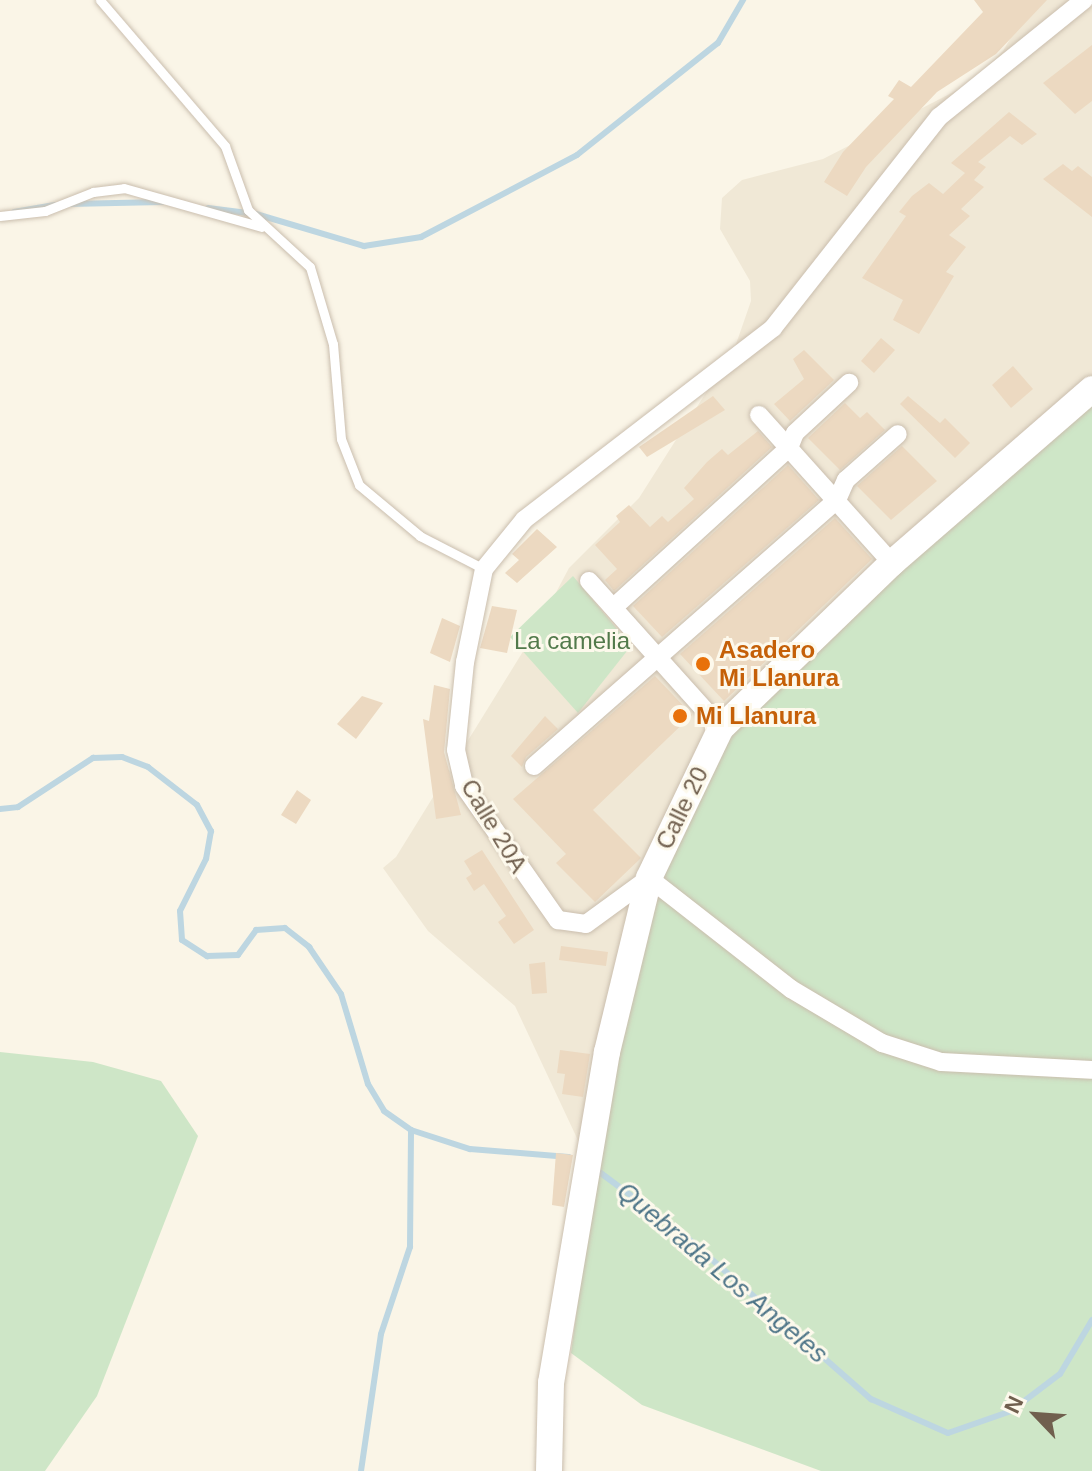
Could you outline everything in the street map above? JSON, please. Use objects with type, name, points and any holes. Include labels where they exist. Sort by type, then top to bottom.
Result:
[{"type":"main road","name":"Calle 20","points":[[549,1471],[551,1383],[607,1052],[649,878],[721,728],[892,563],[1092,389]]},
{"type":"street","points":[[484,569],[524,520],[773,328],[939,117],[1084,0]]},
{"type":"street","points":[[614,607],[789,448],[795,433],[849,383]]},
{"type":"street","points":[[759,415],[892,563]]},
{"type":"street","points":[[534,766],[645,664],[661,659],[837,500],[846,480],[898,434]]},
{"type":"street","name":"Calle 20A","points":[[484,569],[465,662],[458,728],[456,750],[464,786],[558,920],[586,924],[649,878]]},
{"type":"street","points":[[589,581],[721,728]]},
{"type":"street","points":[[649,878],[791,989],[882,1043],[941,1062],[1092,1070]]},
{"type":"lane","points":[[100,0],[225,146],[248,210],[262,227],[295,249],[318,289],[333,344],[341,439],[359,485],[420,536],[484,569]]},
{"type":"lane","points":[[0,216],[45,211],[93,192],[124,188],[262,227]]},
{"type":"shaded area","name":"La camelia","points":[[1033,0],[1092,0],[1092,567],[598,1183],[515,1006],[428,931],[383,868],[396,857],[535,632],[569,568],[639,498],[735,347],[751,301],[750,281],[720,229],[722,198],[742,180],[823,159],[971,83],[1003,51]]},
{"type":"green space","points":[[1092,387],[1092,1471],[821,1471],[642,1405],[571,1353],[608,1075],[653,898],[747,702]]},
{"type":"green space","name":"La camelia","points":[[573,576],[631,646],[578,713],[510,637]]},
{"type":"green space","points":[[0,1052],[93,1062],[161,1081],[198,1136],[97,1396],[45,1471],[0,1471]]},
{"type":"building","points":[[974,0],[1047,0],[996,54],[937,92],[866,167],[847,196],[824,182],[843,152],[894,99],[888,96],[899,80],[911,87],[983,12]]},
{"type":"building","points":[[1092,45],[1092,101],[1075,114],[1043,83]]},
{"type":"building","points":[[1009,112],[1037,134],[1022,145],[1010,136],[978,162],[986,167],[974,180],[984,187],[961,209],[970,216],[949,235],[966,247],[946,272],[954,276],[919,334],[893,320],[903,300],[862,278],[906,216],[899,212],[912,196],[929,183],[943,194],[965,173],[951,163]]},
{"type":"building","points":[[1063,164],[1072,171],[1078,166],[1092,177],[1092,217],[1043,179]]},
{"type":"building","points":[[881,338],[895,350],[874,373],[861,361]]},
{"type":"building","points":[[804,350],[834,380],[790,421],[774,404],[804,379],[793,359]]},
{"type":"building","points":[[1013,366],[1033,389],[1011,408],[992,385]]},
{"type":"building","points":[[713,396],[725,410],[647,457],[639,447]]},
{"type":"building","points":[[908,396],[940,423],[945,418],[970,443],[955,458],[900,404]]},
{"type":"building","points":[[845,403],[860,418],[867,412],[885,430],[840,470],[808,438]]},
{"type":"building","points":[[758,431],[772,447],[614,591],[605,580],[617,569],[595,545],[620,522],[616,516],[629,505],[650,527],[662,516],[668,522],[694,499],[684,488],[707,462],[722,449],[728,455]]},
{"type":"building","points":[[902,446],[937,481],[891,520],[857,486]]},
{"type":"building","points":[[788,465],[819,500],[662,637],[633,606]]},
{"type":"building","points":[[835,518],[872,559],[724,701],[680,654]]},
{"type":"building","points":[[537,529],[557,547],[517,583],[505,573],[519,560],[512,554]]},
{"type":"building","points":[[492,606],[517,610],[507,653],[480,648]]},
{"type":"building","points":[[442,618],[460,626],[450,662],[430,653]]},
{"type":"building","points":[[655,676],[692,715],[593,810],[641,858],[595,902],[556,863],[566,854],[513,799]]},
{"type":"building","points":[[434,685],[450,689],[444,752],[461,815],[436,819],[423,719],[429,721]]},
{"type":"building","points":[[362,696],[383,703],[356,739],[337,724]]},
{"type":"building","points":[[545,716],[558,729],[526,757],[522,767],[511,756]]},
{"type":"building","points":[[297,790],[311,800],[296,824],[281,815]]},
{"type":"building","points":[[482,850],[534,930],[514,944],[498,922],[506,916],[484,884],[474,891],[466,878],[472,874],[464,861]]},
{"type":"building","points":[[561,946],[608,952],[606,966],[559,960]]},
{"type":"building","points":[[545,962],[547,993],[532,994],[529,964]]},
{"type":"building","points":[[560,1050],[590,1054],[583,1097],[562,1094],[565,1074],[557,1073]]},
{"type":"building","points":[[556,1153],[573,1155],[564,1207],[552,1205]]},
{"type":"waterway","points":[[208,208],[256,214],[364,246],[421,237],[577,155],[718,43],[743,0]]},
{"type":"waterway","points":[[69,204],[162,202]]},
{"type":"waterway","points":[[14,212],[54,205]]},
{"type":"waterway","name":"Quebrada Los Angeles","points":[[0,809],[18,807],[93,758],[122,757],[148,767],[197,805],[211,831],[206,859],[180,911],[182,940],[207,956],[238,955],[256,930],[285,928],[309,947],[341,994],[368,1084],[384,1111],[411,1130],[470,1149],[569,1157]]},
{"type":"waterway","points":[[361,1471],[381,1334],[410,1247],[411,1130]]},
{"type":"waterway","name":"Quebrada Los Angeles","points":[[594,1168],[684,1235],[871,1399],[948,1433],[1011,1411],[1060,1374],[1092,1320]]},
{"type":"place","name":"Asadero Mi Llanura","points":[[703,664]]},
{"type":"place","name":"Mi Llanura","points":[[680,716]]}]
